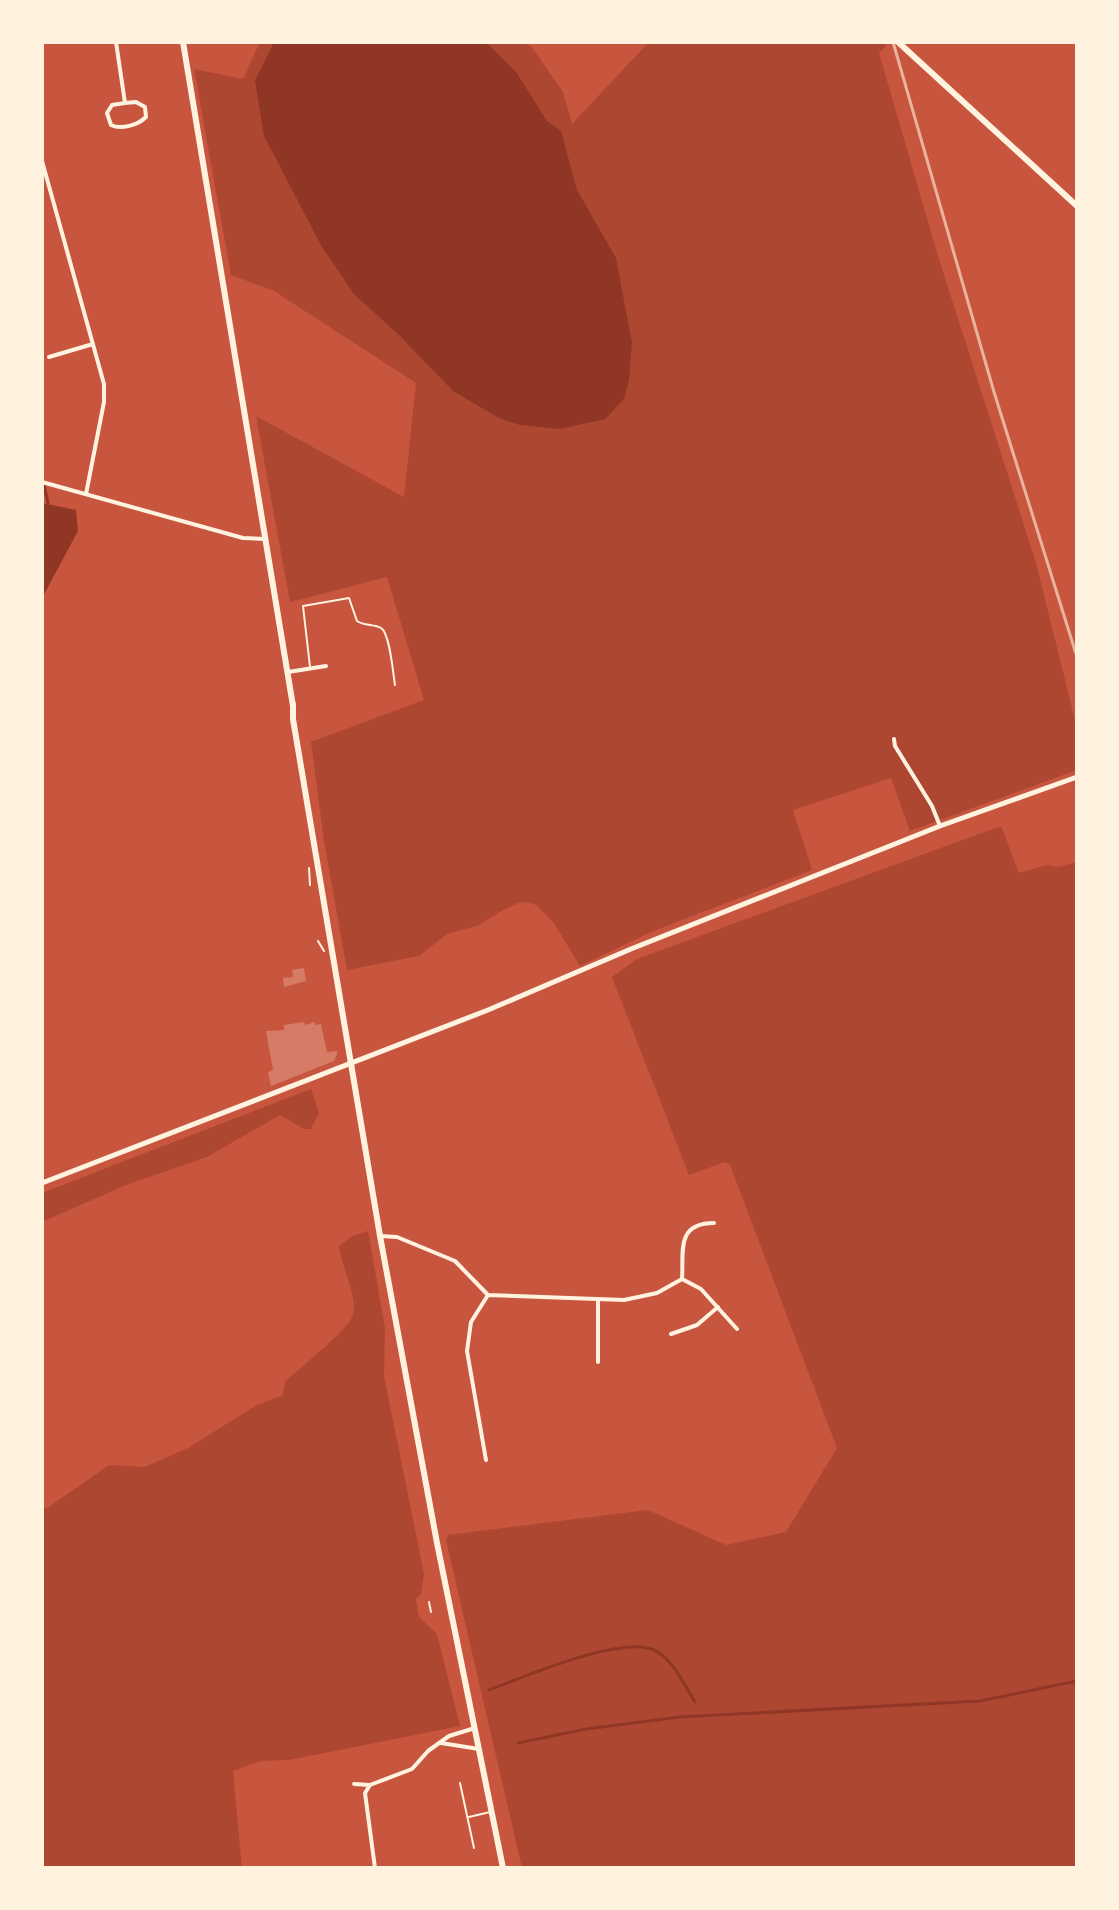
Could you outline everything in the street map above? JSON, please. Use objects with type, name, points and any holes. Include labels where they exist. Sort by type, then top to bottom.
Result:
[{"type":"main road","points":[[183,42],[380,1236],[503,1868]]},
{"type":"main road","points":[[898,42],[1077,205]]},
{"type":"main road","points":[[42,1183],[351,1063],[940,826],[1077,777]]},
{"type":"street","points":[[116,42],[125,103]]},
{"type":"street","points":[[136,102],[145,107],[146,117],[140,123],[111,125],[107,113],[112,105],[125,103],[136,102]]},
{"type":"street","points":[[42,161],[105,396],[86,494]]},
{"type":"street","points":[[49,357],[93,344]]},
{"type":"street","points":[[42,482],[243,538],[265,539]]},
{"type":"street","points":[[288,672],[326,666]]},
{"type":"street","points":[[894,739],[940,826]]},
{"type":"street","points":[[682,1279],[681,1251],[685,1236],[703,1223],[714,1223]]},
{"type":"street","points":[[380,1236],[397,1237],[455,1261],[488,1295],[638,1298],[657,1293],[682,1279]]},
{"type":"street","points":[[682,1279],[701,1289],[737,1329]]},
{"type":"street","points":[[486,1460],[467,1351],[471,1322],[488,1295]]},
{"type":"street","points":[[598,1299],[598,1362]]},
{"type":"street","points":[[671,1334],[697,1325],[718,1307]]},
{"type":"street","points":[[354,1784],[370,1785],[412,1769],[439,1743],[475,1728]]},
{"type":"street","points":[[439,1743],[479,1749]]},
{"type":"street","points":[[370,1785],[365,1793],[375,1868]]},
{"type":"lane","points":[[310,669],[303,606],[349,598],[357,621],[380,627],[386,633],[395,685]]},
{"type":"lane","points":[[460,1783],[474,1848]]},
{"type":"lane","points":[[468,1818],[491,1812]]},
{"type":"path","points":[[309,868],[310,885]]},
{"type":"path","points":[[318,941],[325,952]]},
{"type":"path","points":[[429,1602],[431,1612]]},
{"type":"shaded area","points":[[260,42],[522,42],[531,46],[563,92],[572,124],[649,42],[882,42],[886,46],[879,53],[938,256],[1036,563],[1077,728],[1077,770],[910,831],[891,778],[793,810],[812,870],[651,932],[580,966],[554,923],[536,905],[526,902],[503,910],[477,926],[447,934],[419,956],[347,970],[324,841],[311,742],[424,700],[387,577],[290,602],[256,416],[404,497],[416,383],[274,291],[231,275],[194,69],[243,79]]},
{"type":"shaded area","points":[[274,42],[486,42],[516,72],[547,121],[561,131],[577,190],[616,258],[632,343],[624,399],[605,419],[560,429],[520,425],[499,418],[453,391],[354,294],[322,247],[264,136],[255,81]]},
{"type":"shaded area","points":[[42,503],[76,510],[78,531],[42,598]]},
{"type":"shaded area","points":[[1001,826],[1019,873],[1047,865],[1059,867],[1077,862],[1077,1868],[522,1868],[446,1540],[448,1535],[648,1510],[726,1545],[786,1532],[837,1448],[730,1165],[725,1162],[689,1175],[612,977],[637,959]]},
{"type":"shaded area","points":[[311,1089],[319,1113],[311,1129],[304,1129],[280,1115],[207,1157],[126,1185],[42,1222],[42,1193]]},
{"type":"shaded area","points":[[368,1231],[385,1328],[384,1376],[424,1574],[421,1594],[416,1599],[419,1617],[437,1634],[460,1726],[289,1760],[261,1761],[233,1771],[242,1868],[42,1868],[42,1505],[46,1509],[109,1465],[145,1467],[188,1448],[257,1405],[283,1395],[285,1382],[333,1340],[353,1315],[353,1299],[339,1246],[352,1236]]},
{"type":"building","points":[[304,968],[306,981],[284,987],[283,978],[293,977],[292,970]]},
{"type":"building","points":[[304,1022],[305,1025],[321,1024],[327,1052],[337,1051],[334,1061],[271,1086],[268,1072],[273,1070],[266,1031],[284,1030],[284,1025]]},
{"type":"waterway","points":[[42,476],[48,503]]},
{"type":"waterway","points":[[489,1690],[600,1652],[643,1647],[658,1652],[670,1663],[695,1702]]},
{"type":"waterway","points":[[518,1743],[586,1729],[680,1717],[980,1701],[1077,1681]]},
{"type":"railway","points":[[893,42],[994,392],[1077,657]]}]
